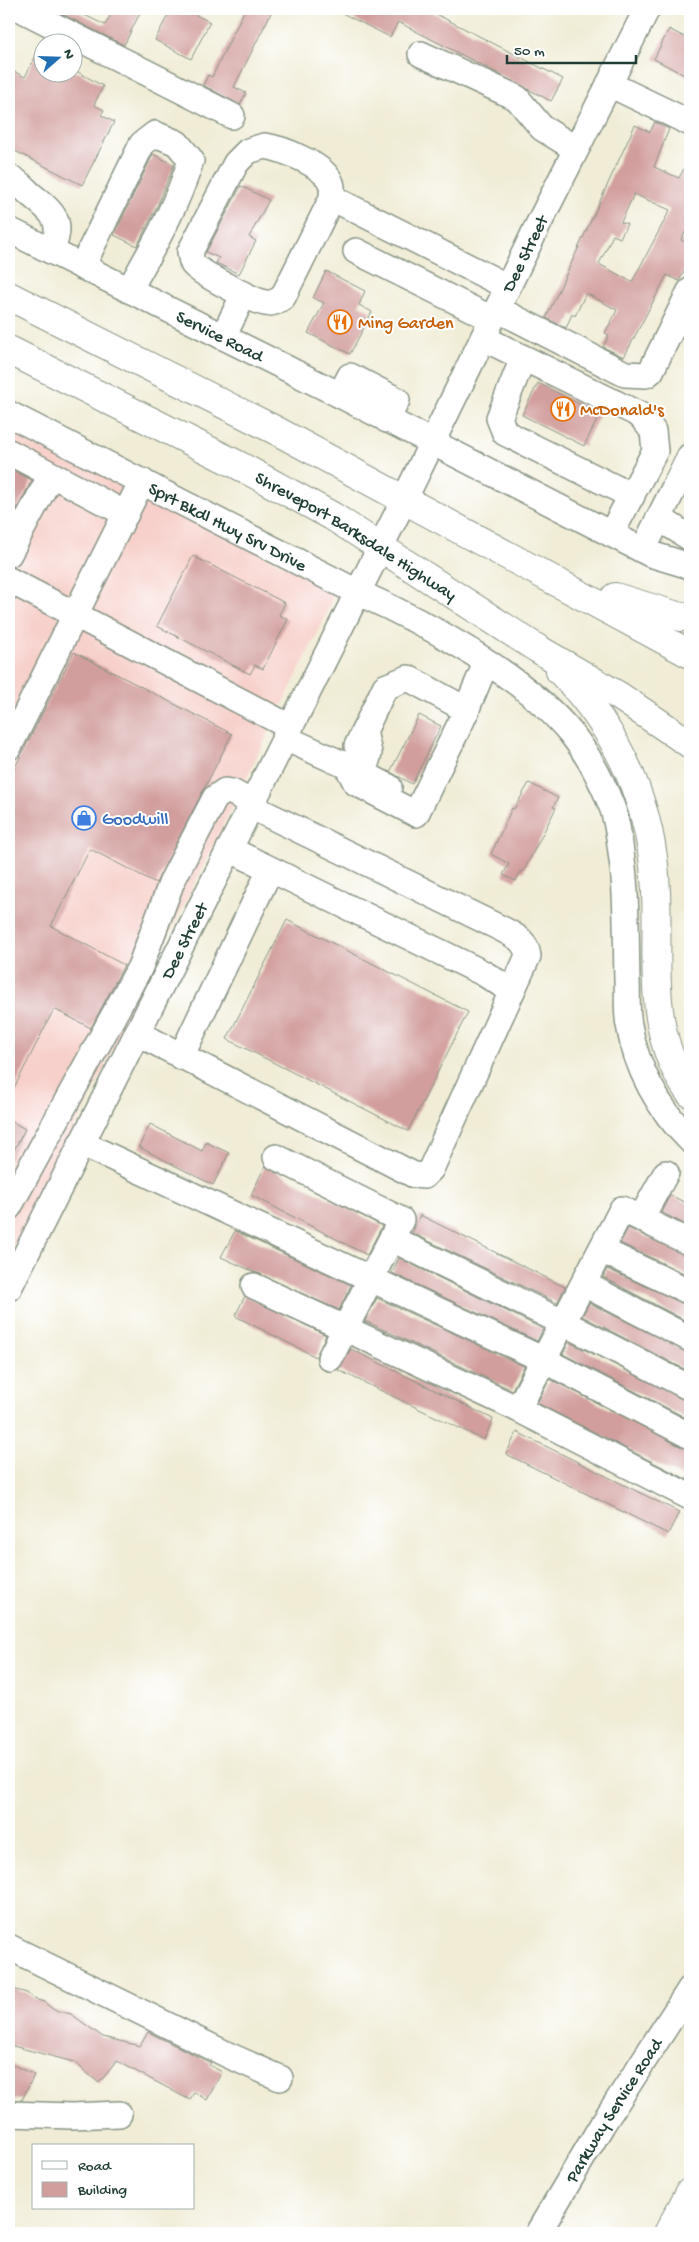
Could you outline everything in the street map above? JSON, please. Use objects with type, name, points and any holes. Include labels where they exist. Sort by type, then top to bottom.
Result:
[{"type":"main road","points":[[9,296],[277,432],[400,507],[598,620],[638,624]]},
{"type":"main road","name":"Shreveport Barksdale Highway","points":[[9,350],[238,465],[332,516],[538,649],[619,696],[690,744]]},
{"type":"main road","points":[[400,507],[522,562],[631,603],[681,617],[690,617]]},
{"type":"main road","points":[[522,562],[690,654]]},
{"type":"main road","points":[[538,649],[578,689],[594,710],[618,748],[637,790],[647,823],[654,864],[658,1010],[666,1049],[674,1067],[690,1093]]},
{"type":"main road","points":[[668,2233],[690,2192]]},
{"type":"street","points":[[21,9],[232,116]]},
{"type":"street","name":"Dee Street","points":[[400,507],[647,9]]},
{"type":"street","points":[[421,54],[517,98],[542,128],[576,149]]},
{"type":"street","points":[[609,84],[690,123]]},
{"type":"street","points":[[82,267],[142,144],[155,134],[177,143],[191,160],[186,178],[157,240],[129,290]]},
{"type":"street","points":[[264,146],[280,148],[320,169],[331,182],[332,198],[283,297],[274,303],[264,303],[244,294],[200,270],[192,263],[190,252],[236,164],[248,151],[256,148],[264,146]]},
{"type":"street","points":[[9,177],[44,205],[56,219],[58,236],[50,251]]},
{"type":"street","points":[[332,198],[508,287]]},
{"type":"street","name":"Service Road","points":[[9,230],[340,395],[643,550],[665,560],[690,566]]},
{"type":"street","points":[[356,251],[491,322],[626,374],[646,376],[651,371],[690,291]]},
{"type":"street","points":[[223,337],[244,294]]},
{"type":"street","points":[[491,322],[523,358],[640,415],[653,431],[656,451],[611,534]]},
{"type":"street","points":[[523,358],[499,418],[513,438],[632,496]]},
{"type":"street","name":"Sprt Bkdl Hwy Srv Drive","points":[[9,414],[357,592],[401,612],[486,663],[530,694],[570,731],[591,763],[612,809],[620,847],[624,885],[628,1024],[640,1065],[656,1098],[678,1128],[690,1140]]},
{"type":"street","points":[[35,428],[14,455],[126,514]]},
{"type":"street","points":[[643,550],[690,456]]},
{"type":"street","points":[[9,554],[51,474]]},
{"type":"street","points":[[9,747],[142,481]]},
{"type":"street","points":[[357,592],[400,507]]},
{"type":"street","points":[[659,518],[690,538]]},
{"type":"street","points":[[9,580],[75,614],[347,766],[356,782],[416,814],[464,715],[486,663]]},
{"type":"street","name":"Dee Street","points":[[9,1288],[357,592]]},
{"type":"street","points":[[347,766],[385,687],[408,678],[464,715]]},
{"type":"street","points":[[364,731],[370,753],[365,768],[370,777],[399,791],[408,793],[418,788],[448,726],[464,715]]},
{"type":"street","points":[[44,1217],[11,1203],[140,967],[172,881],[215,798],[224,791],[232,792],[252,805],[520,939],[527,947],[528,956],[431,1170],[424,1176],[414,1175],[180,1057],[137,1033]]},
{"type":"street","points":[[229,850],[483,973],[512,991]]},
{"type":"street","points":[[180,1057],[270,870]]},
{"type":"street","points":[[140,967],[164,980]]},
{"type":"street","points":[[87,1067],[114,1079]]},
{"type":"street","points":[[82,1143],[544,1360],[690,1436]]},
{"type":"street","points":[[276,1157],[401,1220],[330,1358]]},
{"type":"street","points":[[641,1218],[666,1173]]},
{"type":"street","points":[[518,1409],[622,1209],[690,1243]]},
{"type":"street","points":[[392,1239],[564,1323],[690,1388]]},
{"type":"street","points":[[601,1250],[690,1292]]},
{"type":"street","points":[[584,1284],[690,1339]]},
{"type":"street","points":[[254,1286],[518,1409],[690,1497]]},
{"type":"street","points":[[9,1947],[228,2056],[280,2078]]},
{"type":"street","name":"Parkway Service Road","points":[[538,2233],[602,2125],[690,1989]]},
{"type":"street","points":[[9,2114],[72,2116],[119,2114]]},
{"type":"shaded area","points":[[9,422],[332,590],[333,596],[323,622],[9,1261]]},
{"type":"building","points":[[52,9],[72,9],[105,25],[114,9],[142,9],[124,45]]},
{"type":"building","points":[[171,9],[184,9],[210,22],[191,59],[155,40]]},
{"type":"building","points":[[245,9],[273,9],[234,87],[246,93],[240,105],[203,85],[208,75],[212,77]]},
{"type":"building","points":[[334,9],[426,9],[563,79],[551,101],[398,22],[390,37]]},
{"type":"building","points":[[669,29],[690,40],[690,78],[654,59]]},
{"type":"building","points":[[32,63],[32,82],[82,82],[82,74],[103,86],[94,105],[104,110],[101,115],[114,122],[82,185],[9,148],[9,69],[25,77]]},
{"type":"building","points":[[655,122],[669,129],[654,167],[679,178],[690,157],[690,223],[681,240],[690,245],[690,260],[679,281],[667,275],[624,357],[603,347],[609,335],[605,333],[617,310],[586,293],[575,316],[572,314],[566,328],[546,318],[635,125],[650,132]],"holes":[[[634,194],[670,210],[632,282],[599,264],[613,235],[620,238],[627,224],[621,222]]]},
{"type":"building","points":[[153,154],[174,165],[158,204],[137,246],[114,235]]},
{"type":"building","points":[[241,186],[269,200],[249,237],[256,241],[239,274],[216,263],[219,258],[206,252]]},
{"type":"building","name":"Ming Garden","points":[[326,271],[365,291],[359,305],[372,312],[350,354],[308,333],[324,303],[313,298]]},
{"type":"building","points":[[538,383],[600,414],[584,446],[522,415]]},
{"type":"building","points":[[12,470],[32,480],[9,524],[9,475]]},
{"type":"building","points":[[193,556],[285,603],[279,615],[288,619],[263,669],[255,665],[250,674],[157,626]]},
{"type":"building","points":[[74,652],[232,734],[156,883],[90,849],[51,926],[124,965],[91,1028],[54,1009],[9,1098],[9,779]]},
{"type":"building","points":[[419,715],[441,726],[412,784],[390,772]]},
{"type":"building","points":[[529,783],[558,798],[553,807],[556,808],[523,872],[521,871],[516,881],[503,875],[509,864],[491,854],[512,808],[514,809]]},
{"type":"building","points":[[287,920],[468,1012],[408,1131],[227,1039]]},
{"type":"building","points":[[9,1120],[25,1129],[9,1160]]},
{"type":"building","points":[[150,1124],[202,1151],[206,1142],[229,1153],[213,1185],[139,1147]]},
{"type":"building","points":[[265,1166],[382,1226],[367,1255],[251,1195]]},
{"type":"building","points":[[670,1195],[690,1205],[690,1227],[661,1212]]},
{"type":"building","points":[[420,1215],[565,1287],[557,1303],[412,1233]]},
{"type":"building","points":[[628,1228],[690,1257],[690,1276],[620,1243]]},
{"type":"building","points":[[235,1231],[351,1285],[339,1310],[221,1257]]},
{"type":"building","points":[[399,1258],[543,1329],[537,1341],[392,1273]]},
{"type":"building","points":[[607,1269],[690,1306],[690,1323],[603,1277]]},
{"type":"building","points":[[245,1296],[326,1335],[316,1357],[235,1316]]},
{"type":"building","points":[[377,1298],[524,1366],[512,1390],[365,1321]]},
{"type":"building","points":[[589,1303],[690,1353],[690,1372],[582,1316]]},
{"type":"building","points":[[569,1342],[690,1402],[690,1420],[563,1354]]},
{"type":"building","points":[[351,1349],[493,1419],[484,1440],[338,1370]]},
{"type":"building","points":[[550,1379],[690,1450],[690,1481],[537,1403]]},
{"type":"building","points":[[517,1432],[679,1512],[668,1534],[506,1454]]},
{"type":"building","points":[[9,1988],[27,1993],[54,2010],[71,2014],[103,2037],[140,2046],[148,2032],[211,2063],[209,2065],[222,2072],[207,2100],[194,2092],[190,2100],[117,2061],[99,2083],[74,2062],[9,2045]]},
{"type":"building","points":[[9,2063],[34,2075],[22,2100],[9,2099]]},
{"type":"place","name":"Ming Garden","points":[[340,322]]},
{"type":"place","name":"McDonald's","points":[[563,409]]},
{"type":"place","name":"Goodwill","points":[[84,818]]}]
